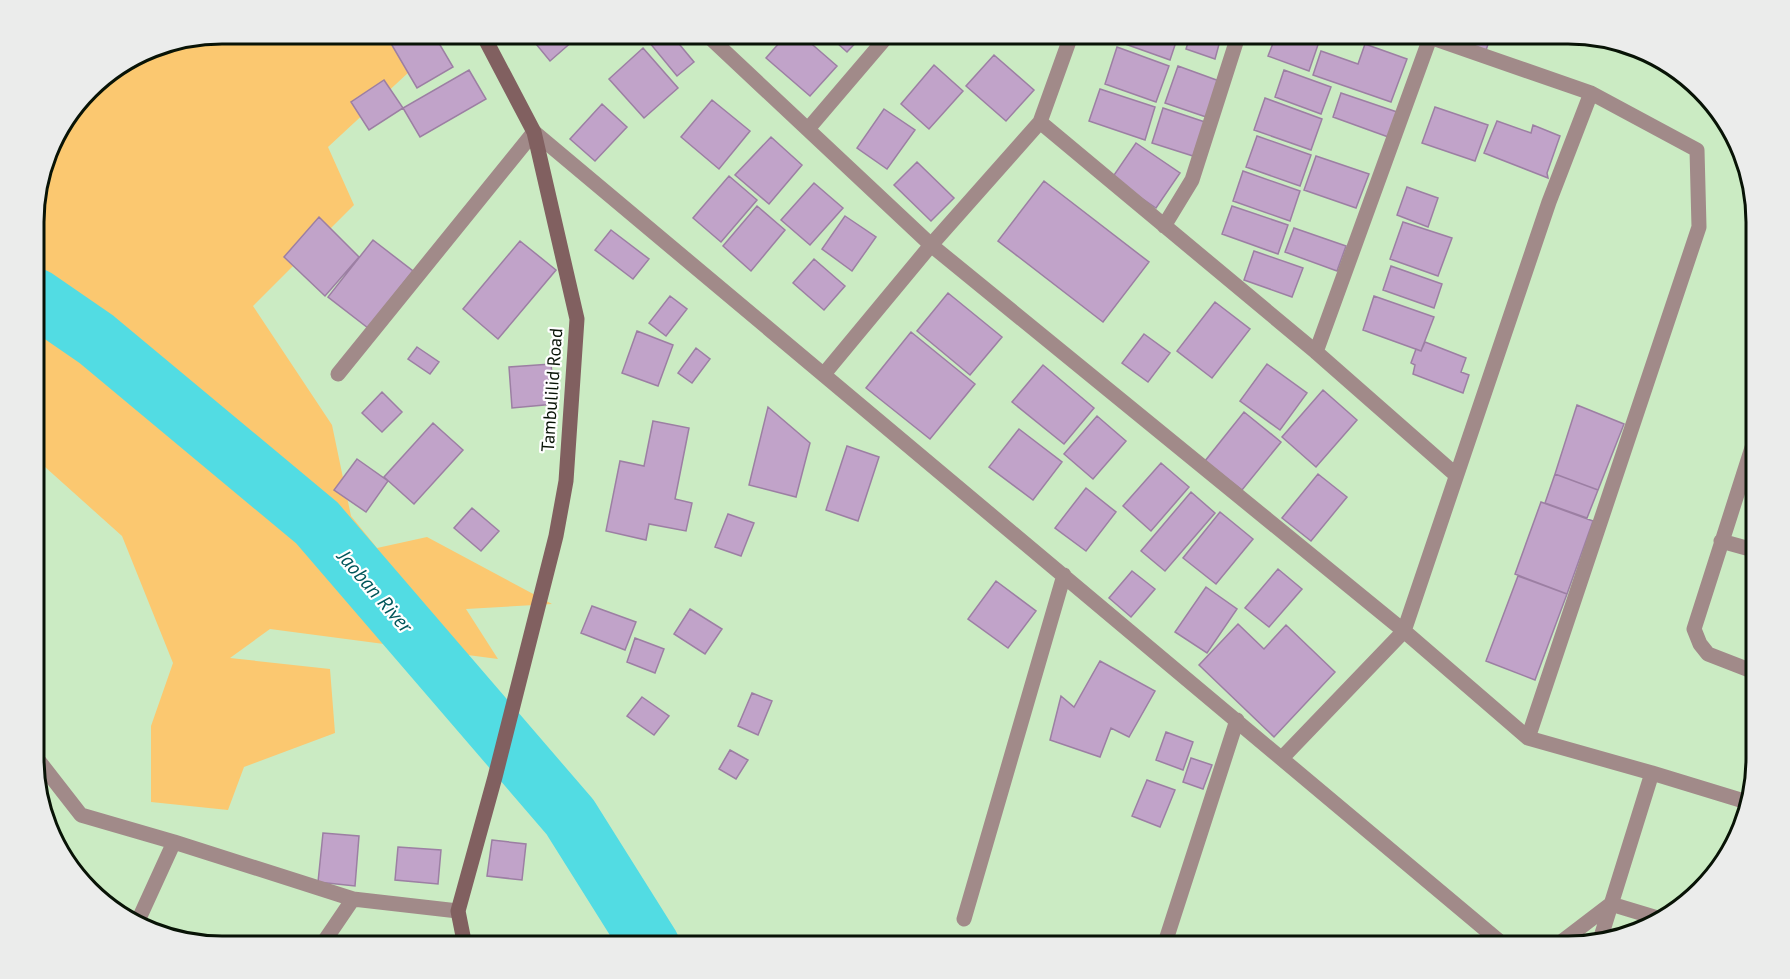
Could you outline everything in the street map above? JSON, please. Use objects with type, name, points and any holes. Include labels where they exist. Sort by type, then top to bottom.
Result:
[{"type":"street","name":"Tambulilid Road","points":[[458,910],[495,777],[556,536],[566,481],[577,320],[534,132],[488,44]]},
{"type":"street","points":[[717,44],[932,245],[1404,631],[1528,738],[1741,800]]},
{"type":"street","points":[[808,129],[881,44]]},
{"type":"street","points":[[824,374],[932,245],[1040,122],[1068,44]]},
{"type":"street","points":[[1164,226],[1192,180],[1235,44]]},
{"type":"street","points":[[1316,352],[1421,44]]},
{"type":"street","points":[[1447,44],[1591,93],[1697,150],[1699,226],[1528,738]]},
{"type":"street","points":[[1282,758],[1404,631],[1549,202],[1591,93]]},
{"type":"street","points":[[1040,122],[1316,352],[1456,475]]},
{"type":"street","points":[[338,374],[534,132],[1492,935]]},
{"type":"street","points":[[1746,465],[1694,629],[1700,644],[1708,654],[1746,669]]},
{"type":"street","points":[[1721,541],[1746,548]]},
{"type":"street","points":[[964,919],[1064,575]]},
{"type":"street","points":[[1167,935],[1237,720]]},
{"type":"street","points":[[44,768],[81,815],[353,899],[458,910],[463,936]]},
{"type":"street","points":[[1602,932],[1653,773]]},
{"type":"street","points":[[140,915],[174,842]]},
{"type":"street","points":[[328,936],[353,899]]},
{"type":"street","points":[[1611,904],[1649,916]]},
{"type":"street","points":[[1570,935],[1611,904]]},
{"type":"shaded area","points":[[210,44],[392,44],[409,72],[328,147],[354,205],[253,306],[332,425],[351,516],[377,548],[427,537],[552,604],[466,609],[498,659],[270,629],[230,658],[330,669],[335,733],[244,767],[228,810],[151,802],[151,726],[173,663],[122,536],[44,466],[44,210],[47,187],[62,143],[80,113],[104,88],[133,67],[165,53]]},
{"type":"building","points":[[391,44],[439,44],[453,67],[417,88]]},
{"type":"building","points":[[536,44],[569,44],[550,61]]},
{"type":"building","points":[[651,44],[679,44],[694,62],[677,76]]},
{"type":"building","points":[[778,44],[812,44],[837,66],[810,96],[766,58]]},
{"type":"building","points":[[838,44],[855,44],[847,52]]},
{"type":"building","points":[[1125,44],[1175,44],[1170,60]]},
{"type":"building","points":[[1188,44],[1219,44],[1215,59],[1186,49]]},
{"type":"building","points":[[1273,44],[1318,44],[1309,71],[1268,56]]},
{"type":"building","points":[[1365,44],[1407,59],[1391,102],[1313,75],[1321,51],[1358,64]]},
{"type":"building","points":[[1471,44],[1488,44],[1485,53],[1470,48]]},
{"type":"building","points":[[1117,47],[1169,66],[1156,102],[1105,84]]},
{"type":"building","points":[[643,48],[678,88],[644,118],[609,79]]},
{"type":"building","points":[[994,55],[1034,90],[1006,121],[966,86]]},
{"type":"building","points":[[934,65],[963,91],[929,129],[901,104]]},
{"type":"building","points":[[1178,66],[1222,82],[1209,118],[1165,103]]},
{"type":"building","points":[[469,70],[486,99],[420,137],[403,108]]},
{"type":"building","points":[[1284,70],[1331,87],[1321,114],[1275,97]]},
{"type":"building","points":[[384,80],[403,108],[369,130],[351,102]]},
{"type":"building","points":[[1100,89],[1155,107],[1145,140],[1089,121]]},
{"type":"building","points":[[1341,93],[1400,113],[1391,138],[1333,117]]},
{"type":"building","points":[[1265,98],[1322,119],[1311,150],[1254,130]]},
{"type":"building","points":[[712,100],[750,131],[719,169],[681,137]]},
{"type":"building","points":[[602,104],[627,127],[595,161],[570,139]]},
{"type":"building","points":[[1435,107],[1488,125],[1475,161],[1422,143]]},
{"type":"building","points":[[1163,108],[1205,122],[1193,156],[1152,143]]},
{"type":"building","points":[[884,109],[915,130],[887,169],[857,148]]},
{"type":"building","points":[[1497,121],[1531,133],[1533,125],[1560,136],[1547,173],[1548,178],[1484,153]]},
{"type":"building","points":[[1257,136],[1311,155],[1300,186],[1246,167]]},
{"type":"building","points":[[771,137],[802,165],[769,204],[735,175]]},
{"type":"building","points":[[1136,143],[1180,173],[1156,208],[1112,178]]},
{"type":"building","points":[[1316,156],[1369,174],[1356,208],[1304,190]]},
{"type":"building","points":[[917,162],[954,198],[931,221],[894,185]]},
{"type":"building","points":[[1243,171],[1300,191],[1290,221],[1233,201]]},
{"type":"building","points":[[729,176],[757,200],[721,242],[693,218]]},
{"type":"building","points":[[1044,181],[1149,262],[1103,322],[998,241]]},
{"type":"building","points":[[814,183],[843,208],[810,245],[781,220]]},
{"type":"building","points":[[1407,187],[1438,198],[1428,227],[1397,215]]},
{"type":"building","points":[[757,206],[785,230],[751,271],[723,246]]},
{"type":"building","points":[[1232,206],[1288,225],[1278,254],[1222,234]]},
{"type":"building","points":[[845,216],[876,237],[852,271],[822,249]]},
{"type":"building","points":[[319,217],[359,257],[325,296],[284,257]]},
{"type":"building","points":[[1403,222],[1452,238],[1438,276],[1390,259]]},
{"type":"building","points":[[1294,228],[1346,246],[1337,271],[1285,252]]},
{"type":"building","points":[[611,230],[649,259],[633,279],[595,250]]},
{"type":"building","points":[[373,240],[413,271],[368,328],[328,297]]},
{"type":"building","points":[[520,241],[556,270],[498,339],[463,309]]},
{"type":"building","points":[[1254,251],[1303,268],[1292,297],[1244,280]]},
{"type":"building","points":[[814,259],[845,286],[824,310],[793,283]]},
{"type":"building","points":[[1391,266],[1442,284],[1434,308],[1383,290]]},
{"type":"building","points":[[948,293],[1002,337],[970,375],[917,331]]},
{"type":"building","points":[[670,296],[687,309],[666,336],[649,323]]},
{"type":"building","points":[[1374,296],[1434,317],[1421,351],[1363,330]]},
{"type":"building","points":[[1215,302],[1250,329],[1212,378],[1177,351]]},
{"type":"building","points":[[637,331],[673,345],[658,386],[622,373]]},
{"type":"building","points":[[911,332],[975,384],[930,439],[866,388]]},
{"type":"building","points":[[1144,334],[1170,353],[1148,382],[1122,363]]},
{"type":"building","points":[[1425,342],[1466,358],[1461,372],[1469,375],[1463,393],[1413,374],[1415,365],[1411,363],[1416,349],[1421,351]]},
{"type":"building","points":[[417,347],[439,362],[430,374],[408,359]]},
{"type":"building","points":[[696,348],[710,359],[692,383],[678,373]]},
{"type":"building","points":[[551,364],[555,404],[512,408],[509,367]]},
{"type":"building","points":[[1267,364],[1307,393],[1280,430],[1240,401]]},
{"type":"building","points":[[1043,365],[1094,408],[1064,444],[1012,402]]},
{"type":"building","points":[[1323,390],[1357,420],[1316,467],[1282,437]]},
{"type":"building","points":[[382,392],[402,412],[382,432],[362,413]]},
{"type":"building","points":[[1577,405],[1624,424],[1598,490],[1555,474]]},
{"type":"building","points":[[768,407],[810,443],[796,497],[749,485]]},
{"type":"building","points":[[1244,412],[1281,442],[1242,490],[1205,461]]},
{"type":"building","points":[[1097,416],[1126,441],[1093,479],[1064,454]]},
{"type":"building","points":[[653,421],[689,428],[675,499],[692,503],[686,531],[649,524],[646,540],[606,531],[620,461],[644,466]]},
{"type":"building","points":[[433,423],[463,450],[414,504],[384,477]]},
{"type":"building","points":[[1019,429],[1062,462],[1033,500],[989,467]]},
{"type":"building","points":[[847,446],[879,457],[858,521],[826,510]]},
{"type":"building","points":[[357,459],[388,481],[366,512],[334,490]]},
{"type":"building","points":[[1161,463],[1189,487],[1151,531],[1123,506]]},
{"type":"building","points":[[1318,474],[1347,497],[1311,541],[1282,518]]},
{"type":"building","points":[[1555,474],[1598,490],[1587,518],[1545,503]]},
{"type":"building","points":[[1086,488],[1116,512],[1086,551],[1055,528]]},
{"type":"building","points":[[1191,492],[1215,513],[1165,571],[1141,551]]},
{"type":"building","points":[[1541,502],[1593,521],[1567,594],[1515,574]]},
{"type":"building","points":[[472,508],[499,531],[481,551],[454,528]]},
{"type":"building","points":[[1220,512],[1253,539],[1216,584],[1183,558]]},
{"type":"building","points":[[728,514],[754,523],[741,556],[715,547]]},
{"type":"building","points":[[1278,569],[1302,589],[1269,627],[1245,608]]},
{"type":"building","points":[[1132,571],[1155,589],[1131,617],[1109,598]]},
{"type":"building","points":[[1518,576],[1567,594],[1535,680],[1486,661]]},
{"type":"building","points":[[996,581],[1036,611],[1008,648],[968,619]]},
{"type":"building","points":[[1206,587],[1237,609],[1207,653],[1175,632]]},
{"type":"building","points":[[592,606],[636,622],[625,650],[581,633]]},
{"type":"building","points":[[690,609],[722,629],[705,654],[674,634]]},
{"type":"building","points":[[1238,624],[1264,649],[1286,625],[1335,672],[1274,737],[1199,665]]},
{"type":"building","points":[[635,638],[664,649],[655,673],[627,662]]},
{"type":"building","points":[[1100,661],[1155,691],[1129,737],[1111,728],[1100,757],[1050,740],[1061,696],[1074,707]]},
{"type":"building","points":[[752,693],[772,701],[758,735],[738,726]]},
{"type":"building","points":[[642,697],[669,716],[654,735],[627,716]]},
{"type":"building","points":[[1166,732],[1193,742],[1183,770],[1156,760]]},
{"type":"building","points":[[730,750],[748,760],[736,779],[719,769]]},
{"type":"building","points":[[1191,758],[1212,765],[1203,789],[1183,782]]},
{"type":"building","points":[[1147,780],[1175,790],[1160,827],[1132,816]]},
{"type":"building","points":[[323,833],[359,836],[355,886],[318,882]]},
{"type":"building","points":[[492,840],[526,844],[522,880],[487,876]]},
{"type":"building","points":[[398,847],[441,850],[438,884],[395,880]]},
{"type":"waterway","name":"Jaoban River","points":[[44,303],[96,339],[317,523],[570,817],[645,936]]}]
